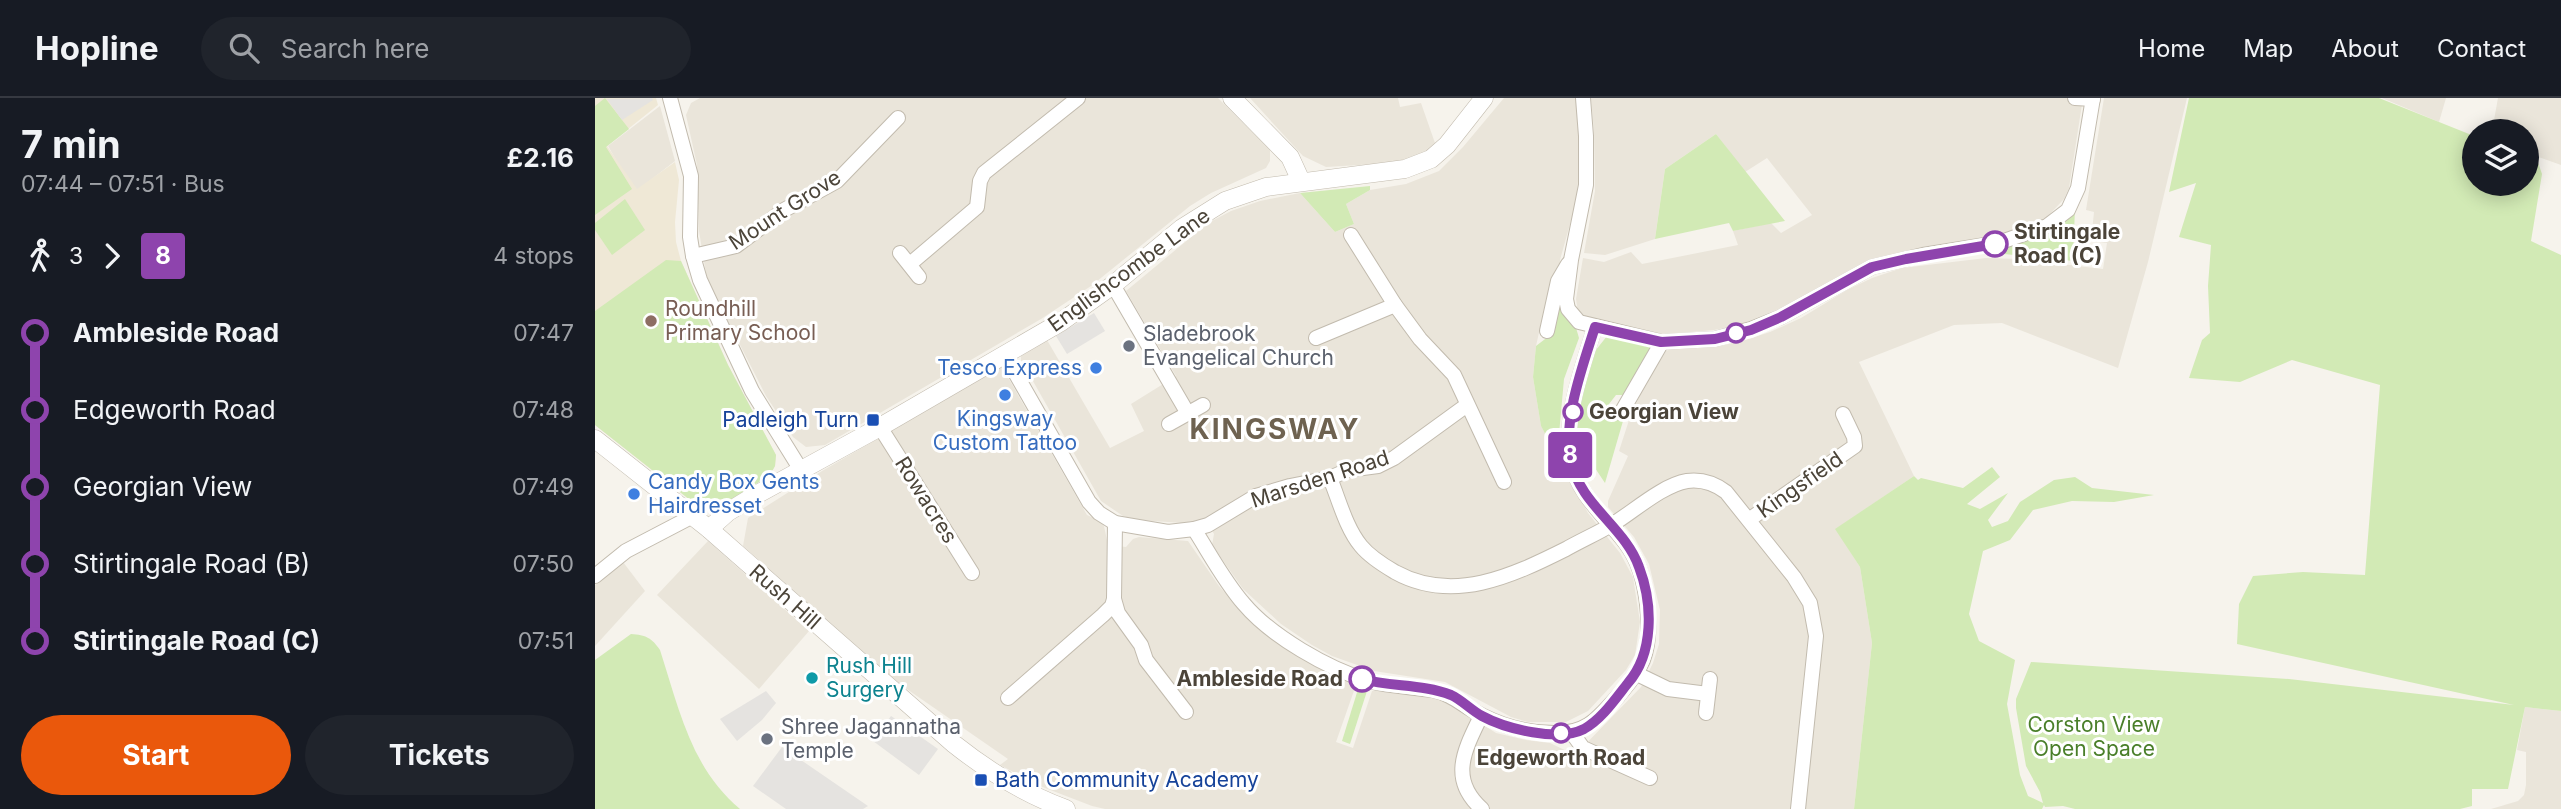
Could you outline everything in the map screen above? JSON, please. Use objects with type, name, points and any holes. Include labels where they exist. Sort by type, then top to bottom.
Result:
[{"type":"street","points":[[910,264],[977,207],[979,181],[984,173],[1078,98]]},
{"type":"street","points":[[1233,98],[1290,157],[1301,181]]},
{"type":"street","name":"Englishcombe Lane","points":[[709,529],[728,512],[1061,322],[1114,285],[1182,228],[1226,201],[1266,187],[1405,169],[1431,159],[1447,145],[1483,98]]},
{"type":"street","points":[[1583,98],[1586,185],[1570,260],[1567,309],[1579,322],[1661,342],[1715,339],[1751,330],[1781,317],[1872,267],[1998,243],[2047,226],[2068,210],[2078,188],[2093,98],[2075,98]]},
{"type":"street","points":[[672,99],[691,177],[690,237],[692,256],[700,280],[752,391],[801,470]]},
{"type":"street","name":"Mount Grove","points":[[692,256],[736,246],[784,210],[837,181],[898,118]]},
{"type":"street","points":[[1351,235],[1420,339],[1454,375],[1504,482]]},
{"type":"street","points":[[900,253],[919,277]]},
{"type":"street","points":[[1547,331],[1558,281],[1570,260]]},
{"type":"street","points":[[1114,285],[1187,412]]},
{"type":"street","points":[[1316,338],[1395,305]]},
{"type":"street","points":[[1194,529],[1245,606],[1298,648],[1329,666],[1360,678],[1453,696],[1481,716],[1518,729],[1572,733],[1585,728],[1597,719],[1637,674],[1644,658],[1649,631],[1640,568],[1630,548],[1599,513],[1579,481],[1571,462],[1570,426],[1581,370],[1595,327]]},
{"type":"street","points":[[1621,413],[1661,342]]},
{"type":"street","points":[[1005,355],[1089,502],[1115,523],[1112,606],[1008,698]]},
{"type":"street","points":[[1169,424],[1203,405]]},
{"type":"street","name":"Marsden Road","points":[[1115,523],[1168,532],[1209,525],[1256,496],[1330,478],[1348,470],[1378,466],[1394,458],[1467,405]]},
{"type":"street","name":"Kingsfield","points":[[1750,519],[1854,446],[1854,437],[1843,414]]},
{"type":"street","name":"Rowacres","points":[[880,427],[972,573]]},
{"type":"street","name":"Rush Hill","points":[[595,439],[709,529],[963,752],[1023,790],[1066,809]]},
{"type":"street","points":[[1330,478],[1361,546],[1386,567],[1424,585],[1478,584],[1503,578],[1525,570],[1610,526]]},
{"type":"street","name":"Kingsfield","points":[[1610,526],[1684,481],[1697,480],[1714,484],[1727,492],[1794,577],[1810,603],[1816,636],[1798,809]]},
{"type":"street","points":[[595,576],[626,551],[692,516]]},
{"type":"street","points":[[1114,599],[1118,612],[1141,645],[1146,660],[1187,712]]},
{"type":"street","points":[[1637,674],[1668,689],[1709,687],[1706,713]]},
{"type":"street","points":[[1481,716],[1464,750],[1461,764],[1467,789],[1482,809]]},
{"type":"street","points":[[1572,733],[1583,748],[1650,778]]},
{"type":"shaded area","name":"Roundhill Primary School","points":[[595,98],[656,98],[658,105],[607,146],[637,189],[675,162],[679,180],[676,242],[681,261],[728,365],[776,455],[775,466],[770,475],[732,499],[690,500],[595,425]]},
{"type":"shaded area","points":[[700,98],[1218,98],[1270,150],[1270,161],[1266,168],[1211,193],[1190,206],[1091,286],[1041,319],[825,445],[806,447],[793,437],[766,396],[707,280],[699,231],[697,165],[686,115],[691,103]]},
{"type":"shaded area","points":[[1250,98],[1398,98],[1400,107],[1421,103],[1435,143],[1414,157],[1392,163],[1326,167],[1303,156]]},
{"type":"shaded area","points":[[1504,98],[1576,98],[1580,146],[1577,199],[1560,260],[1561,268],[1548,292],[1536,346],[1533,377],[1541,426],[1588,513],[1620,553],[1633,577],[1640,622],[1635,655],[1626,670],[1588,711],[1566,722],[1528,722],[1511,717],[1445,682],[1374,671],[1332,656],[1312,645],[1281,624],[1243,589],[1212,545],[1214,534],[1206,519],[1183,523],[1137,520],[1123,516],[1101,501],[1021,360],[1021,356],[1047,340],[1110,448],[1144,431],[1131,404],[1176,376],[1126,291],[1208,223],[1260,201],[1300,193],[1335,232],[1354,224],[1346,204],[1370,190],[1406,184],[1439,171]]},
{"type":"shaded area","points":[[1591,98],[2083,98],[2069,188],[2064,199],[2047,217],[2032,225],[1986,238],[1864,263],[1794,303],[1739,325],[1668,334],[1633,331],[1594,321],[1578,312],[1576,299],[1583,258],[1604,262],[1631,252],[1642,264],[1738,245],[1733,231],[1771,223],[1781,233],[1812,215],[1767,158],[1745,172],[1716,134],[1665,169],[1655,239],[1605,255],[1584,253],[1595,191]]},
{"type":"shaded area","points":[[2104,98],[2187,98],[2148,262],[2118,368],[2002,323],[1954,325],[1859,362],[1914,476],[1836,529],[1860,567],[1872,643],[1854,809],[1105,809],[1092,806],[1040,786],[1000,765],[1008,759],[901,685],[743,546],[748,518],[822,471],[1002,367],[1087,515],[1104,526],[1108,545],[1126,547],[1139,537],[1188,541],[1219,586],[1244,614],[1291,652],[1356,685],[1336,742],[1353,748],[1372,691],[1381,690],[1443,699],[1496,733],[1550,743],[1575,755],[1641,687],[1659,644],[1660,610],[1649,564],[1634,537],[1608,507],[1608,501],[1628,456],[1619,451],[1631,414],[1666,351],[1711,347],[1770,332],[1801,318],[1847,290],[1902,268],[1986,258],[2103,269],[2107,243],[2091,241],[2094,212],[2086,210]]},
{"type":"shaded area","points":[[2382,98],[2446,98],[2439,122]]},
{"type":"shaded area","points":[[2498,98],[2561,98],[2561,165],[2539,157],[2539,119],[2494,119]]},
{"type":"shaded area","points":[[607,99],[653,100],[622,120]]},
{"type":"shaded area","points":[[660,106],[675,161],[635,192],[608,146]]},
{"type":"shaded area","points":[[1094,313],[1105,331],[1067,354],[1056,336]]},
{"type":"shaded area","points":[[708,541],[809,631],[759,689],[657,595]]},
{"type":"shaded area","points":[[623,562],[645,591],[595,646],[595,585]]},
{"type":"shaded area","points":[[766,691],[776,703],[762,720],[737,741],[720,719]]},
{"type":"shaded area","points":[[2525,707],[2561,711],[2561,809],[2491,809],[2518,801],[2524,795],[2526,752],[2517,750]]},
{"type":"shaded area","points":[[891,716],[938,749],[919,775],[873,741]]},
{"type":"shaded area","points":[[782,747],[868,806],[863,809],[786,809],[753,786]]},
{"type":"green space","points":[[605,98],[629,129],[606,147],[632,189],[595,215],[595,106]]},
{"type":"green space","name":"Corston View Open Space","points":[[2189,98],[2379,98],[2462,131],[2462,196],[2538,196],[2531,241],[2561,255],[2561,711],[2525,707],[2508,789],[2472,789],[2472,806],[2460,809],[2075,809],[2044,805],[2042,809],[1854,809],[1872,643],[1860,567],[1835,529],[1914,476],[1918,480],[1921,478],[1963,488],[1992,467],[2000,477],[1967,504],[1980,509],[2008,493],[1988,520],[1992,527],[2008,521],[2020,502],[2054,480],[2075,477],[2092,488],[2154,495],[2114,502],[2072,501],[2033,510],[2010,540],[1983,551],[1969,614],[1979,641],[2015,660],[2007,704],[2020,775],[2028,796],[2043,803],[2026,766],[2016,708],[2016,699],[2031,662],[2289,679],[2514,705],[2237,644],[2239,604],[2253,576],[2303,572],[2365,575],[2380,385],[2292,360],[2240,382],[2189,378],[2202,340],[2210,333],[2208,286],[2211,245],[2179,237],[2196,183],[2169,192]]},
{"type":"green space","points":[[1716,134],[1785,221],[1733,231],[1729,223],[1655,239],[1665,169]]},
{"type":"green space","points":[[2539,165],[2542,174],[2539,192]]},
{"type":"green space","points":[[1370,186],[1370,190],[1346,204],[1354,224],[1335,232],[1300,193]]},
{"type":"green space","points":[[625,199],[645,230],[612,255],[595,230],[595,223]]},
{"type":"green space","points":[[2075,207],[2073,261],[1962,253]]},
{"type":"green space","name":"Roundhill Primary School","points":[[666,260],[681,261],[728,365],[776,455],[775,466],[770,475],[732,499],[690,500],[595,425],[595,311]]},
{"type":"green space","points":[[1562,280],[1579,338],[1564,379],[1559,434],[1565,462],[1561,464],[1541,426],[1533,377],[1536,346],[1549,336]]},
{"type":"green space","points":[[1607,336],[1654,346],[1626,395],[1616,395],[1609,404],[1615,416],[1623,421],[1605,483],[1593,465],[1584,470],[1577,461],[1575,445],[1579,409],[1592,355]]},
{"type":"green space","points":[[631,634],[648,638],[660,650],[681,715],[698,756],[723,793],[740,809],[595,809],[595,660]]},
{"type":"green space","points":[[1359,686],[1368,688],[1350,744],[1342,741]]},
{"type":"bus line","name":"8","points":[[1362,679],[1439,691],[1453,696],[1481,716],[1518,729],[1572,733],[1585,728],[1597,719],[1637,674],[1644,658],[1649,631],[1640,568],[1630,548],[1599,513],[1579,481],[1571,462],[1570,426],[1581,370],[1595,327],[1661,342],[1715,339],[1751,330],[1781,317],[1872,267],[1995,244]]},
{"type":"place","name":"Stirtingale Road (C)","points":[[1995,244]]},
{"type":"place","name":"Roundhill Primary School","points":[[651,321]]},
{"type":"place","name":"Sladebrook Evangelical Church","points":[[1129,346]]},
{"type":"place","name":"Tesco Express","points":[[1096,368]]},
{"type":"place","name":"Kingsway Custom Tattoo","points":[[1005,395]]},
{"type":"place","name":"Georgian View","points":[[1573,412]]},
{"type":"place","name":"Padleigh Turn","points":[[873,420]]},
{"type":"place","name":"Candy Box Gents Hairdresset","points":[[634,494]]},
{"type":"place","name":"Rush Hill Surgery","points":[[812,678]]},
{"type":"place","name":"Ambleside Road","points":[[1362,679]]},
{"type":"place","name":"Edgeworth Road","points":[[1561,733]]},
{"type":"place","name":"Shree Jagannatha Temple","points":[[767,739]]},
{"type":"place","name":"Bath Community Academy","points":[[981,780]]},
{"type":"district","name":"KINGSWAY","points":[[1275,429]]}]
